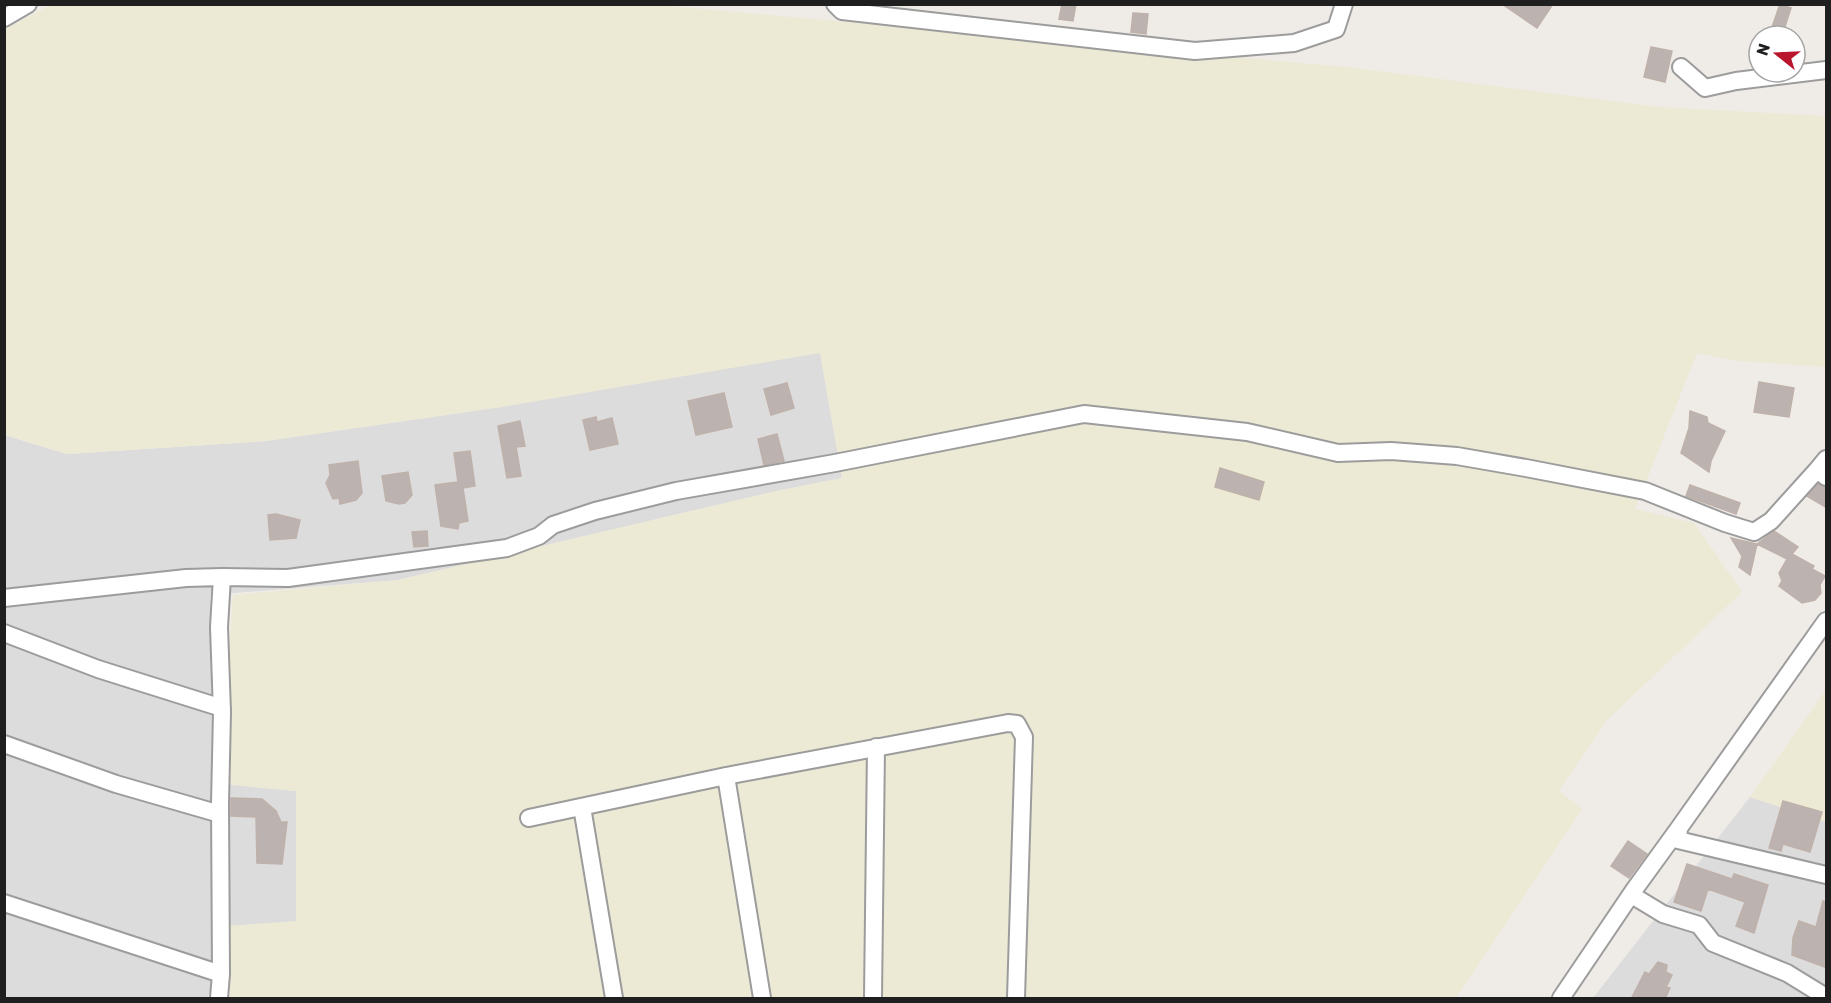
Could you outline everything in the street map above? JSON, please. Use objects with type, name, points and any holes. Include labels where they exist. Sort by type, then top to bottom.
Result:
[{"type":"street","points":[[4,18],[28,4]]},
{"type":"street","points":[[835,4],[842,11],[1195,51],[1294,43],[1327,34],[1336,29],[1344,4]]},
{"type":"street","points":[[1681,67],[1705,88],[1736,81],[1827,70]]},
{"type":"street","points":[[4,598],[186,578],[288,578],[507,548],[538,536],[553,525],[595,511],[676,491],[835,463],[1084,414],[1247,432],[1338,453],[1391,451],[1446,455],[1526,468],[1645,491],[1725,523],[1754,531],[1771,521],[1823,469]]},
{"type":"street","points":[[219,999],[222,974],[220,814],[222,708],[219,627],[222,577]]},
{"type":"street","points":[[1561,999],[1634,890],[1827,621]]},
{"type":"street","points":[[4,633],[98,669],[222,708]]},
{"type":"street","points":[[529,818],[876,747],[1008,723],[1017,724],[1024,738],[1016,999]]},
{"type":"street","points":[[4,744],[116,784],[220,814]]},
{"type":"street","points":[[873,999],[876,747]]},
{"type":"street","points":[[726,776],[762,999]]},
{"type":"street","points":[[582,807],[614,999]]},
{"type":"street","points":[[1679,828],[1678,840],[1827,875]]},
{"type":"street","points":[[1634,890],[1635,897],[1663,914],[1699,925],[1713,943],[1787,974],[1827,997]]},
{"type":"street","points":[[4,903],[222,974]]},
{"type":"shaded area","points":[[52,4],[658,5],[1346,67],[1659,107],[1826,116],[1826,367],[1738,361],[1697,353],[1635,509],[1694,523],[1742,592],[1607,720],[1559,791],[1582,809],[1456,998],[226,998],[228,926],[296,921],[296,791],[220,784],[233,595],[398,580],[772,492],[842,478],[820,353],[501,407],[266,441],[67,454],[5,435],[4,30]]},
{"type":"shaded area","points":[[820,352],[842,478],[772,492],[398,580],[210,595],[220,783],[296,791],[296,922],[228,926],[208,998],[5,998],[4,435],[67,454],[266,441],[501,407]]},
{"type":"shaded area","points":[[1826,690],[1826,822],[1750,797]]},
{"type":"shaded area","points":[[1750,797],[1826,822],[1826,998],[1593,998]]},
{"type":"building","points":[[1062,4],[1076,4],[1073,21],[1059,19]]},
{"type":"building","points":[[1502,4],[1553,4],[1537,28]]},
{"type":"building","points":[[1780,4],[1791,8],[1786,24],[1773,24]]},
{"type":"building","points":[[1133,13],[1148,14],[1146,34],[1131,32]]},
{"type":"building","points":[[1651,47],[1672,51],[1665,82],[1644,77]]},
{"type":"building","points":[[1759,382],[1794,388],[1789,417],[1754,412]]},
{"type":"building","points":[[787,383],[794,408],[771,415],[764,389]]},
{"type":"building","points":[[724,393],[732,427],[696,435],[688,401]]},
{"type":"building","points":[[1690,411],[1707,417],[1708,423],[1725,431],[1711,461],[1709,472],[1681,453],[1689,428]]},
{"type":"building","points":[[596,417],[597,422],[612,418],[618,444],[590,450],[583,420]]},
{"type":"building","points":[[520,421],[525,446],[516,447],[521,476],[507,478],[498,426]]},
{"type":"building","points":[[777,434],[784,461],[764,465],[758,439]]},
{"type":"building","points":[[470,451],[475,486],[463,488],[468,521],[459,523],[458,529],[441,526],[435,485],[458,482],[454,453]]},
{"type":"building","points":[[358,461],[362,493],[356,500],[340,504],[339,498],[333,499],[326,483],[330,475],[329,465]]},
{"type":"building","points":[[1220,468],[1264,482],[1259,500],[1215,487]]},
{"type":"building","points":[[408,472],[412,495],[405,503],[386,501],[382,476]]},
{"type":"building","points":[[1818,484],[1827,487],[1827,508],[1807,496]]},
{"type":"building","points":[[1690,485],[1740,503],[1736,514],[1686,496]]},
{"type":"building","points":[[276,514],[300,520],[296,538],[270,540],[268,515]]},
{"type":"building","points":[[427,531],[428,546],[414,547],[412,532]]},
{"type":"building","points":[[1774,531],[1798,547],[1792,554],[1814,566],[1812,569],[1825,576],[1820,585],[1821,593],[1815,600],[1802,603],[1779,586],[1782,581],[1779,573],[1787,559],[1757,544]]},
{"type":"building","points":[[1731,538],[1757,544],[1750,575],[1739,567],[1742,556]]},
{"type":"building","points":[[231,798],[262,799],[276,811],[281,822],[287,822],[282,864],[257,863],[256,817],[231,816]]},
{"type":"building","points":[[1783,801],[1822,812],[1810,852],[1783,844],[1781,851],[1769,848]]},
{"type":"building","points":[[1628,841],[1647,854],[1629,878],[1611,866]]},
{"type":"building","points":[[1687,864],[1732,879],[1734,874],[1768,885],[1754,933],[1736,926],[1745,902],[1708,889],[1701,911],[1674,902]]},
{"type":"building","points":[[1823,901],[1827,902],[1827,968],[1792,955],[1793,938],[1799,921],[1816,927]]},
{"type":"building","points":[[1658,962],[1667,965],[1666,972],[1672,975],[1666,987],[1670,988],[1665,999],[1631,999],[1645,972],[1649,974]]}]
